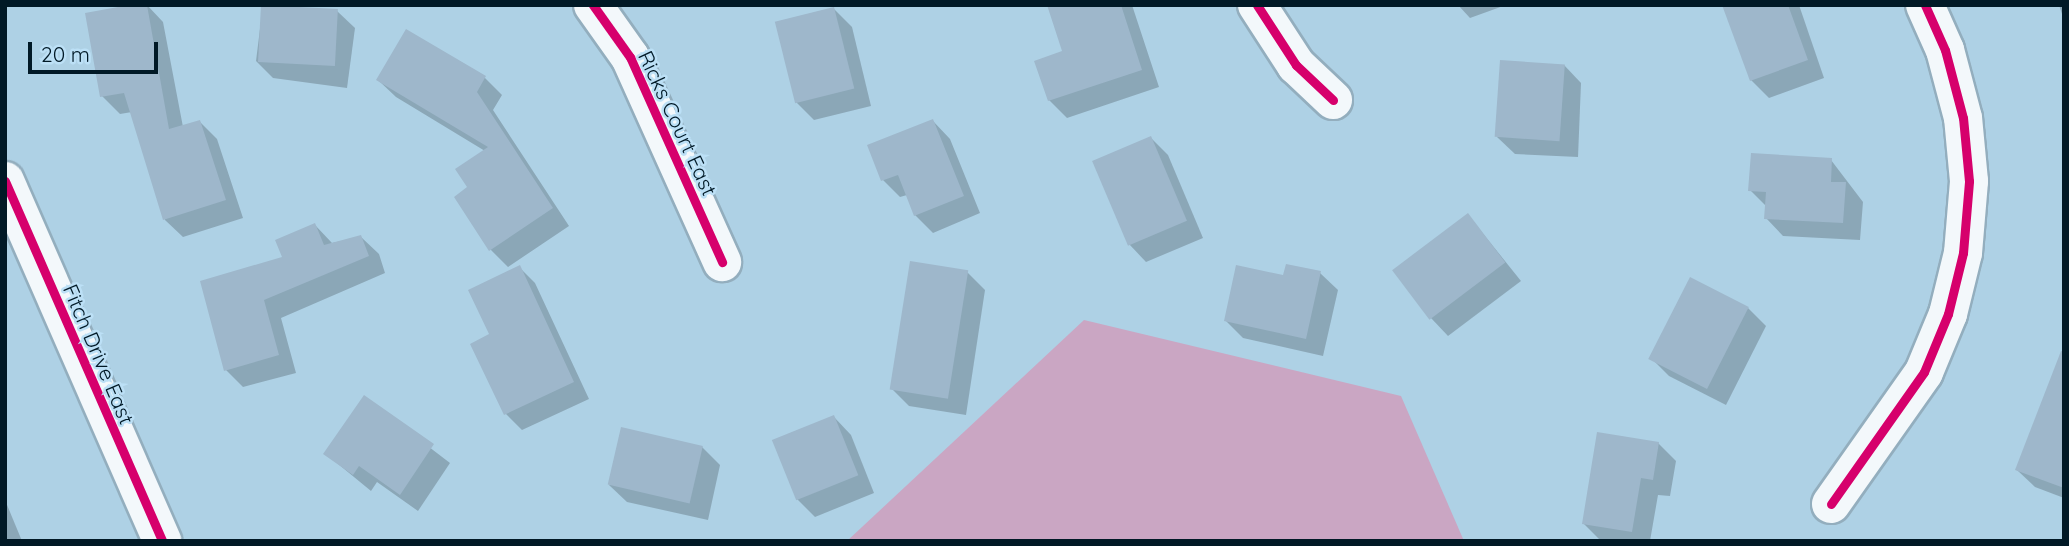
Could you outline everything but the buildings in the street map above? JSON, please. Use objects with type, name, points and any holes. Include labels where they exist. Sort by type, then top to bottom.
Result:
[{"type":"street","name":"Ricks Court East","points":[[593,5],[630,57],[722,262]]},
{"type":"street","points":[[1256,5],[1296,65],[1333,100]]},
{"type":"street","points":[[1831,504],[1924,372],[1948,314],[1963,253],[1969,181],[1963,118],[1945,50],[1925,5]]},
{"type":"street","name":"Fitch Drive East","points":[[5,181],[162,541]]},
{"type":"shaded area","points":[[1084,320],[1401,396],[1464,541],[847,541]]},
{"type":"cycle path","points":[[593,5],[630,57],[722,262]]},
{"type":"cycle path","points":[[1257,5],[1296,65],[1333,100]]},
{"type":"cycle path","points":[[1831,504],[1924,372],[1948,314],[1963,253],[1969,181],[1963,118],[1945,50],[1925,5]]},
{"type":"cycle path","points":[[5,181],[162,541]]}]
